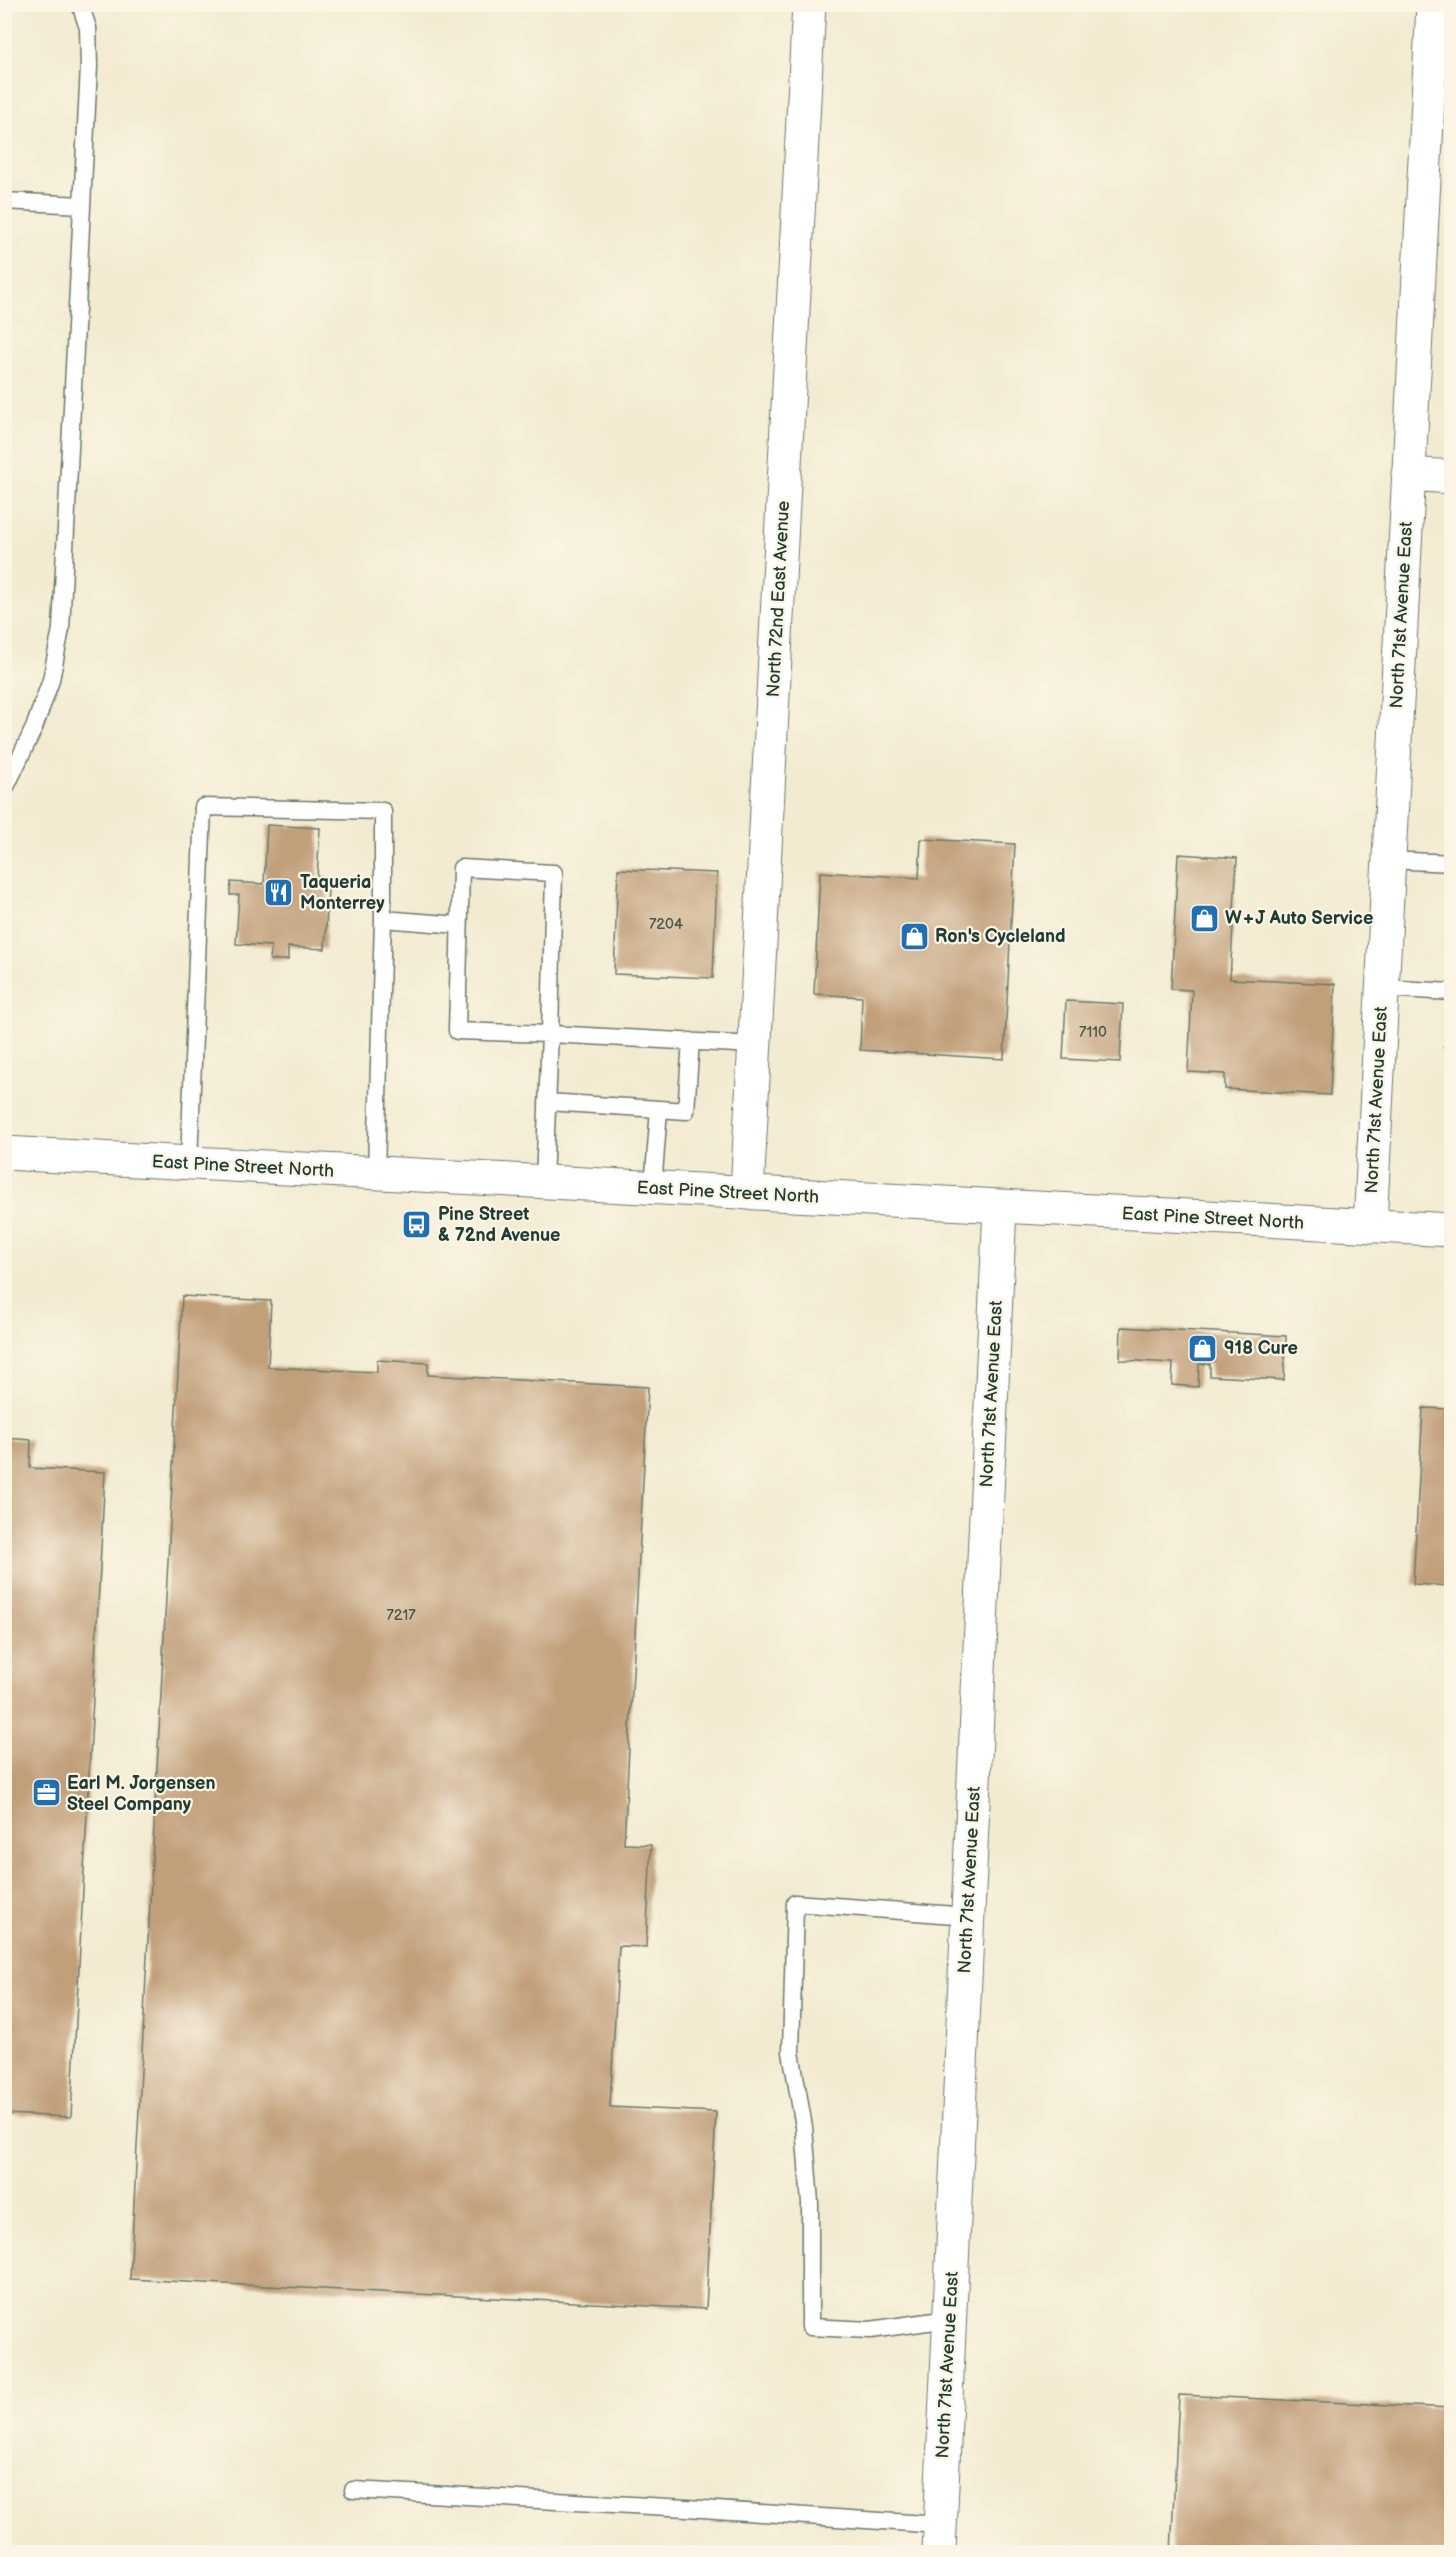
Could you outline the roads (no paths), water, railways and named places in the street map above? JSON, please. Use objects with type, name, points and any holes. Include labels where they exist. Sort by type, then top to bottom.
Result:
[{"type":"street","name":"North 72nd East Avenue","points":[[747,1193],[809,4]]},
{"type":"street","name":"North 71st Avenue East","points":[[1370,1226],[1433,4]]},
{"type":"street","points":[[1408,474],[1452,477]]},
{"type":"street","name":"East Pine Street North","points":[[4,1153],[1452,1230]]},
{"type":"street","name":"North 71st Avenue East","points":[[940,2539],[1000,1207]]},
{"type":"lane","points":[[4,791],[34,728],[51,680],[61,629],[88,38],[88,28],[80,4]]},
{"type":"lane","points":[[4,201],[82,205]]},
{"type":"lane","points":[[189,1163],[203,807],[383,811],[383,919],[376,1173]]},
{"type":"lane","points":[[1388,860],[1452,863]]},
{"type":"lane","points":[[544,1182],[550,1034],[554,873],[461,868],[457,1031],[550,1034],[755,1045]]},
{"type":"lane","points":[[383,919],[459,926]]},
{"type":"lane","points":[[1382,988],[1452,992]]},
{"type":"lane","points":[[547,1102],[686,1111],[691,1041]]},
{"type":"lane","points":[[653,1188],[659,1109]]},
{"type":"lane","points":[[949,2319],[870,2330],[810,2326],[810,2203],[804,2127],[791,2052],[795,1903],[968,1916]]},
{"type":"lane","points":[[353,2490],[687,2508],[940,2539]]},
{"type":"place","name":"Taqueria Monterrey","points":[[279,892]]},
{"type":"place","name":"W+J Auto Service","points":[[1204,918]]},
{"type":"place","name":"Ron's Cycleland","points":[[914,936]]},
{"type":"place","name":"Pine Street & 72nd Avenue","points":[[417,1224]]},
{"type":"place","name":"918 Cure","points":[[1203,1348]]},
{"type":"place","name":"Earl M. Jorgensen Steel Company","points":[[46,1793]]}]
